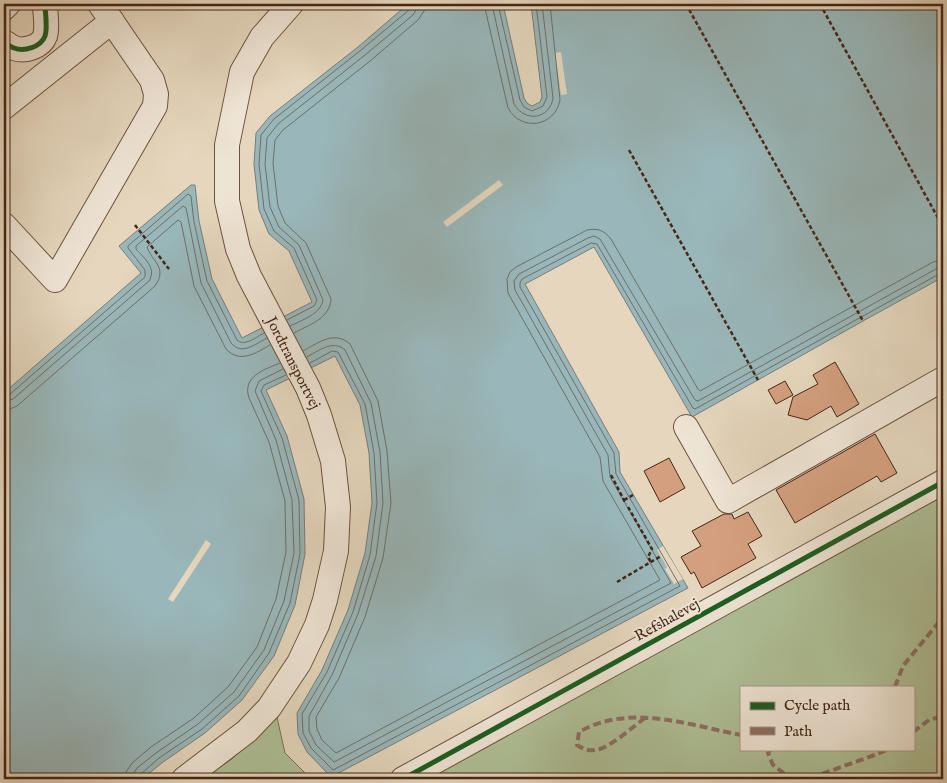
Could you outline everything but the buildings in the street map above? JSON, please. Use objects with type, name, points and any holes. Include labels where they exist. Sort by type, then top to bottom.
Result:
[{"type":"street","points":[[4,8],[8,4]]},
{"type":"street","points":[[4,42],[14,48],[23,50],[40,43],[45,35],[45,4]]},
{"type":"street","name":"Jordtransportvej","points":[[184,779],[247,731],[269,708],[300,663],[317,625],[325,600],[336,551],[338,507],[332,461],[319,415],[308,388],[249,276],[238,249],[227,201],[227,145],[242,72],[262,37],[291,4]]},
{"type":"street","points":[[4,108],[106,12],[152,80],[156,94],[155,106],[55,280],[4,225]]},
{"type":"street","points":[[686,427],[728,501],[943,379]]},
{"type":"street","name":"Refshalevej","points":[[412,777],[943,482]]},
{"type":"path","points":[[686,4],[863,320]]},
{"type":"path","points":[[820,4],[943,227]]},
{"type":"path","points":[[630,150],[758,380]]},
{"type":"path","points":[[135,225],[169,269]]},
{"type":"path","points":[[611,475],[625,502],[633,495]]},
{"type":"path","points":[[628,507],[652,548],[648,557],[651,562]]},
{"type":"path","points":[[617,582],[661,556]]},
{"type":"green space","points":[[943,491],[943,779],[434,779],[432,776]]},
{"type":"green space","points":[[276,713],[285,753],[311,779],[203,779],[233,758]]},
{"type":"water","points":[[408,4],[503,4],[524,98],[532,106],[540,102],[542,97],[531,4],[943,4],[943,277],[692,417],[594,247],[525,284],[619,452],[620,472],[688,588],[331,777],[307,752],[298,734],[297,713],[322,670],[348,610],[365,553],[372,503],[369,453],[360,405],[335,356],[266,390],[287,436],[304,499],[305,554],[295,605],[274,656],[242,700],[205,733],[142,779],[4,779],[4,391],[141,273],[119,246],[191,185],[195,185],[199,221],[212,279],[242,338],[312,302],[289,251],[269,234],[259,210],[254,164],[256,133],[270,116],[358,47]]},
{"type":"pier","points":[[561,52],[567,94],[561,95],[555,53]]},
{"type":"pier","points":[[499,180],[503,185],[447,227],[443,222]]},
{"type":"pier","points":[[206,540],[211,544],[173,602],[168,599]]},
{"type":"pier","points":[[663,546],[683,579],[674,584],[657,550]]},
{"type":"marked path","points":[[895,686],[903,666],[943,617]]},
{"type":"marked path","points":[[914,731],[929,720],[943,716]]},
{"type":"marked path","points":[[645,718],[614,742],[601,749],[588,750],[577,745],[579,732],[598,723],[618,719],[645,718]]},
{"type":"marked path","points":[[645,718],[680,722],[740,735]]},
{"type":"marked path","points":[[770,750],[768,753],[773,765],[790,778],[813,777],[887,750]]},
{"type":"cycle path","points":[[4,42],[18,49],[32,48],[40,43],[46,32],[45,4]]},
{"type":"cycle path","points":[[403,779],[943,482]]}]
